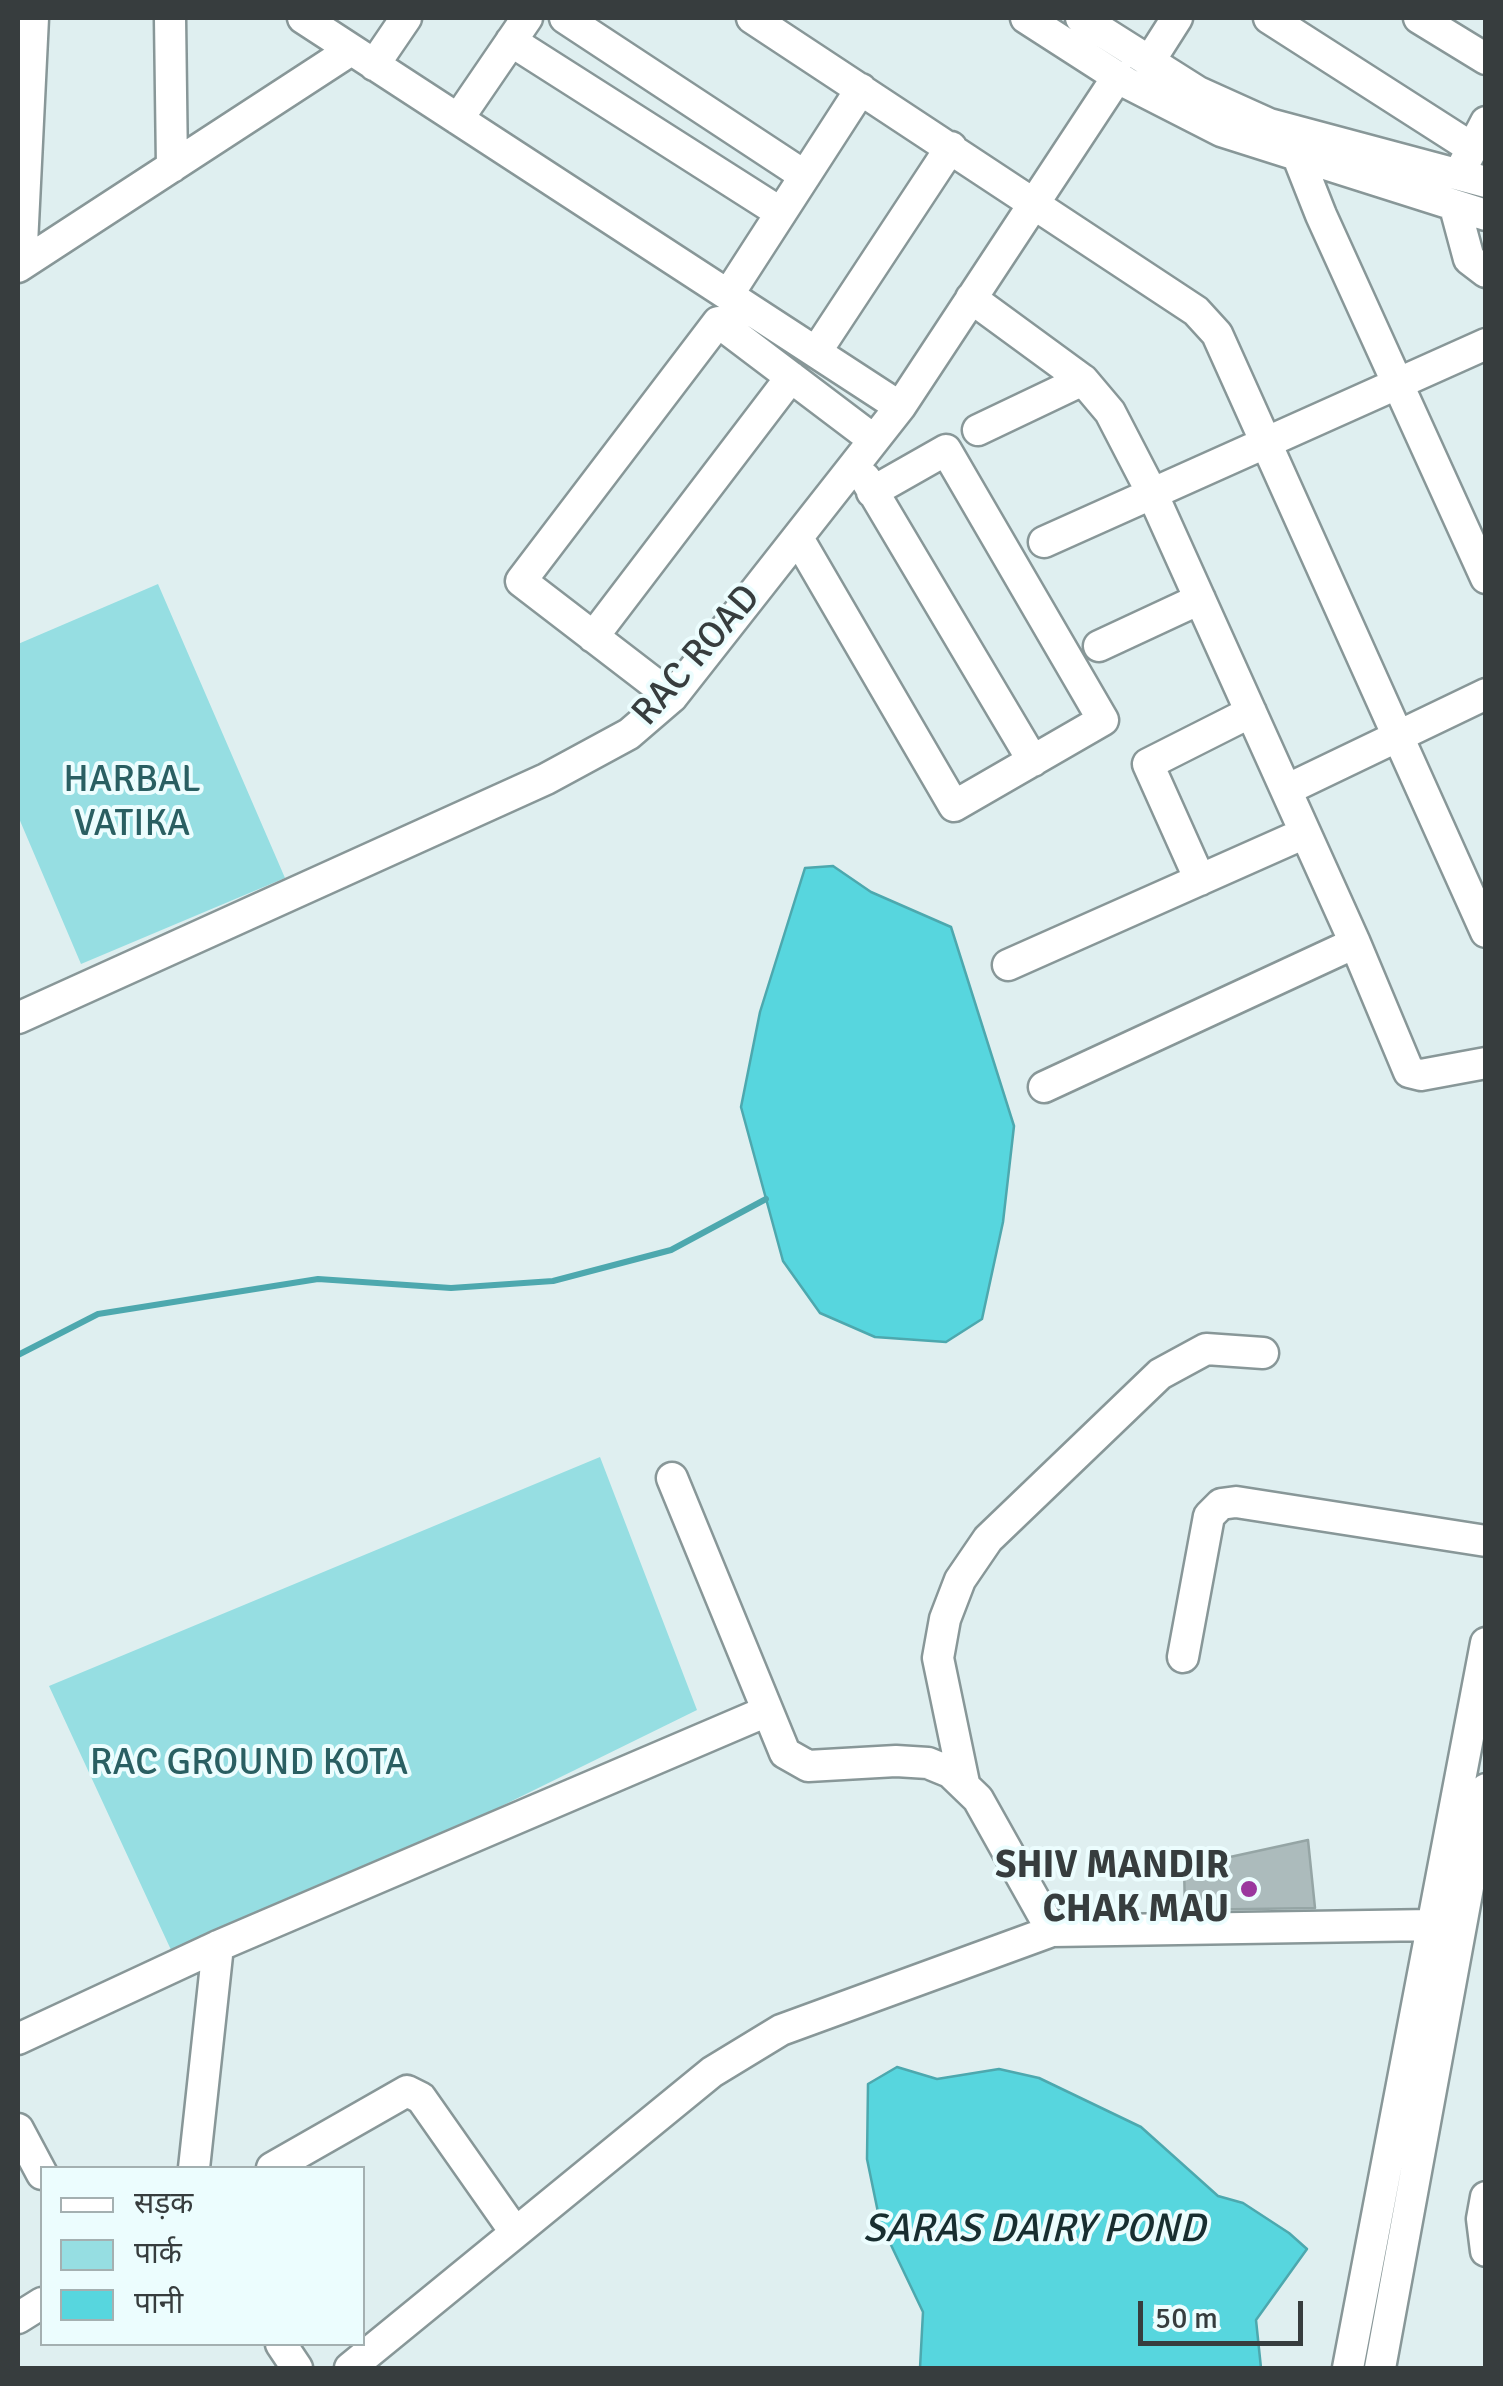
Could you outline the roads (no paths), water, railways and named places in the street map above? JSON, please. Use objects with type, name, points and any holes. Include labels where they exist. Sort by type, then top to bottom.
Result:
[{"type":"street","points":[[19,266],[33,18]]},
{"type":"street","points":[[170,18],[172,167]]},
{"type":"street","points":[[303,18],[900,407]]},
{"type":"street","points":[[19,266],[172,167],[363,57],[406,18]]},
{"type":"street","points":[[565,18],[805,176]]},
{"type":"street","points":[[752,18],[1035,202],[1196,312],[1217,334],[1486,932]]},
{"type":"street","points":[[1026,18],[1118,76],[1222,132],[1472,179],[1479,135],[1269,18]]},
{"type":"street","points":[[1081,18],[1198,92],[1291,144],[1455,207],[1486,215]]},
{"type":"street","points":[[1149,62],[1177,18]]},
{"type":"street","points":[[1419,18],[1486,59]]},
{"type":"street","points":[[458,119],[519,29],[781,213]]},
{"type":"street","name":"RAC ROAD","points":[[18,1018],[546,779],[629,734],[672,697],[900,407],[1118,76]]},
{"type":"street","points":[[728,295],[861,89]]},
{"type":"street","points":[[1291,144],[1486,578]]},
{"type":"street","points":[[816,352],[951,148]]},
{"type":"street","points":[[1455,207],[1469,259],[1486,272]]},
{"type":"street","points":[[972,298],[1083,380],[1110,412],[1152,493],[1409,1072],[1421,1075],[1486,1063]]},
{"type":"street","points":[[672,697],[521,581],[718,322],[791,377],[866,451],[872,492],[1033,761]]},
{"type":"street","points":[[1044,542],[1486,344]]},
{"type":"street","points":[[593,636],[791,377]]},
{"type":"street","points":[[978,430],[1083,380]]},
{"type":"street","points":[[798,538],[954,806],[1103,720],[946,450],[872,492]]},
{"type":"street","points":[[1099,646],[1200,600]]},
{"type":"street","points":[[1286,790],[1486,694]]},
{"type":"street","points":[[1200,880],[1148,764],[1251,712]]},
{"type":"street","points":[[1008,965],[1306,833]]},
{"type":"street","points":[[1044,1087],[1355,943]]},
{"type":"street","points":[[964,1783],[938,1658],[945,1618],[960,1580],[988,1539],[1160,1374],[1206,1349],[1263,1353]]},
{"type":"street","points":[[672,1478],[785,1753],[808,1766],[928,1763],[964,1783],[978,1799],[1052,1931]]},
{"type":"street","points":[[1183,1657],[1209,1516],[1221,1504],[1236,1502],[1486,1541]]},
{"type":"street","points":[[1403,2151],[1432,1926],[1486,1643]]},
{"type":"street","points":[[18,2039],[218,1946],[765,1712]]},
{"type":"street","points":[[1348,2368],[1386,2246],[1403,2151],[1486,1789]]},
{"type":"street","points":[[350,2368],[712,2072],[780,2030],[1052,1931],[1432,1926]]},
{"type":"street","points":[[194,2166],[218,1946]]},
{"type":"street","points":[[275,2166],[408,2090],[421,2098],[515,2232]]},
{"type":"street","points":[[18,2129],[40,2170]]},
{"type":"street","points":[[1486,2197],[1482,2219],[1486,2251]]},
{"type":"street","points":[[1380,2368],[1386,2246]]},
{"type":"street","points":[[18,2318],[40,2305]]},
{"type":"street","points":[[282,2346],[296,2368]]},
{"type":"water","points":[[833,866],[871,892],[951,927],[1014,1126],[1003,1222],[982,1319],[946,1342],[875,1337],[820,1313],[783,1261],[741,1107],[760,1012],[805,868]]},
{"type":"water","name":"SARAS DAIRY POND","points":[[897,2067],[937,2079],[999,2069],[1039,2078],[1141,2127],[1218,2196],[1243,2203],[1289,2233],[1307,2249],[1256,2320],[1261,2368],[920,2368],[923,2312],[880,2222],[867,2159],[868,2084]]},
{"type":"waterway","points":[[18,1355],[98,1314],[318,1279],[451,1288],[553,1281],[671,1250],[766,1199]]},
{"type":"place","name":"SHIV MANDIR CHAK MAU","points":[[1249,1889]]},
{"type":"park label","name":"HARBAL VATIKA","points":[[132,803]]},
{"type":"park label","name":"RAC GROUND KOTA","points":[[249,1764]]}]
